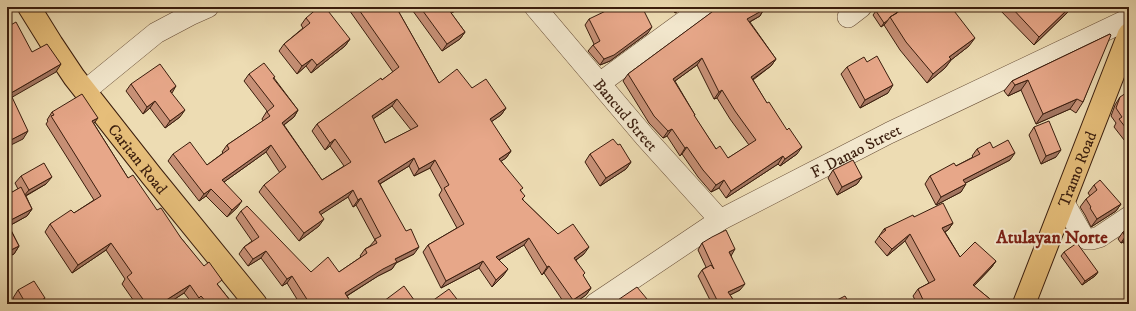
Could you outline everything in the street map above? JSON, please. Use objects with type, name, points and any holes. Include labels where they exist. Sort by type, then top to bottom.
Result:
[{"type":"main road","name":"Caritan Road","points":[[29,7],[61,58],[85,91],[256,304]]},
{"type":"main road","name":"Tramo Road","points":[[1024,304],[1129,34]]},
{"type":"street","points":[[85,91],[156,32],[208,7]]},
{"type":"street","name":"Bancud Street","points":[[535,7],[645,137],[720,220]]},
{"type":"street","points":[[600,83],[704,7]]},
{"type":"street","name":"F. Danao Street","points":[[595,304],[720,220],[889,133],[1129,19]]},
{"type":"street","points":[[1064,203],[1087,239],[1099,237],[1129,217]]},
{"type":"building","points":[[319,7],[325,7],[350,39],[317,65],[312,59],[302,66],[284,44],[310,23],[306,18]]},
{"type":"building","points":[[357,7],[396,7],[439,83],[457,69],[472,88],[486,79],[506,108],[490,119],[511,151],[499,159],[523,188],[520,190],[525,196],[522,199],[558,234],[573,224],[589,247],[574,258],[585,273],[583,275],[591,288],[573,300],[549,266],[547,267],[529,238],[496,257],[508,269],[496,280],[483,261],[446,281],[428,245],[464,224],[444,188],[449,185],[435,160],[419,169],[414,158],[378,181],[406,231],[411,229],[419,247],[395,259],[397,262],[345,293],[352,304],[310,304],[292,276],[287,279],[266,251],[253,259],[244,247],[259,237],[241,211],[247,206],[311,272],[328,257],[339,272],[367,253],[365,249],[377,243],[375,239],[381,236],[361,198],[358,200],[353,190],[319,212],[324,219],[304,233],[264,185],[286,167],[271,145],[222,180],[242,201],[232,210],[211,189],[204,194],[173,154],[190,142],[207,165],[229,149],[227,145],[270,116],[267,112],[274,106],[249,74],[264,63],[275,77],[273,78],[298,110],[282,123],[322,180],[351,162],[335,139],[330,143],[317,124],[381,78],[382,80],[399,67]],"holes":[[[397,99],[418,126],[385,143],[372,116]]]},
{"type":"building","points":[[420,7],[455,7],[449,10],[465,32],[447,44]]},
{"type":"building","points":[[614,7],[642,7],[652,27],[614,55],[604,59],[593,45],[600,41],[589,19]]},
{"type":"building","points":[[718,7],[764,7],[765,9],[747,19],[776,59],[751,77],[767,103],[769,102],[787,130],[789,128],[802,147],[785,159],[783,156],[731,191],[724,180],[716,185],[703,170],[687,147],[685,148],[672,129],[668,131],[654,116],[628,74]],"holes":[[[702,58],[719,92],[722,90],[756,140],[728,158],[720,146],[716,149],[673,79]]]},
{"type":"building","points":[[882,7],[893,7],[897,13],[884,23],[876,11]]},
{"type":"building","points":[[906,7],[909,7],[911,10],[915,7],[951,7],[975,38],[949,57],[951,59],[933,74],[906,42],[890,17]]},
{"type":"building","points":[[1011,7],[1070,7],[1039,37]]},
{"type":"building","points":[[16,22],[32,52],[47,44],[61,64],[11,93],[28,131],[7,142],[7,27]]},
{"type":"building","points":[[1110,34],[1111,35],[1083,102],[1077,99],[1043,114],[1028,80],[1015,85],[1012,81]]},
{"type":"building","points":[[877,56],[893,85],[865,100],[847,67],[864,57],[867,62]]},
{"type":"building","points":[[160,64],[176,86],[170,91],[185,110],[170,121],[155,101],[147,107],[131,84]]},
{"type":"building","points":[[1126,93],[1129,97],[1129,132],[1119,119],[1122,117],[1116,108],[1120,97]]},
{"type":"building","points":[[82,94],[98,118],[92,121],[128,178],[133,175],[157,210],[161,208],[181,238],[204,266],[209,262],[222,280],[217,284],[233,304],[208,304],[201,296],[199,298],[190,285],[160,304],[141,304],[145,302],[127,277],[132,273],[111,243],[78,265],[50,224],[71,210],[74,213],[101,196],[51,116],[54,115],[52,112]]},
{"type":"building","points":[[1049,121],[1061,150],[1046,156],[1034,127]]},
{"type":"building","points":[[613,139],[618,145],[620,144],[631,162],[606,178],[590,154]]},
{"type":"building","points":[[1008,140],[1015,153],[963,180],[966,184],[941,197],[930,176],[954,163],[956,166],[980,154],[977,149],[990,142],[993,148]]},
{"type":"building","points":[[853,160],[862,177],[842,187],[833,170]]},
{"type":"building","points":[[44,163],[52,177],[29,190],[21,176]]},
{"type":"building","points":[[1100,180],[1121,204],[1097,219],[1086,199],[1097,190],[1094,185]]},
{"type":"building","points":[[21,187],[32,209],[7,222],[7,195]]},
{"type":"building","points":[[943,203],[953,223],[942,228],[960,257],[975,242],[996,261],[973,285],[996,304],[925,304],[918,289],[935,280],[910,234],[892,249],[879,236],[886,230],[884,229]]},
{"type":"building","points":[[7,223],[19,246],[7,252]]},
{"type":"building","points":[[1129,228],[1129,237],[1128,235],[1125,237],[1123,232]]},
{"type":"building","points":[[726,230],[735,249],[729,252],[745,284],[728,292],[736,304],[719,304],[702,270],[711,265],[714,269],[702,243]]},
{"type":"building","points":[[1077,243],[1098,272],[1085,281],[1064,252]]},
{"type":"building","points":[[34,281],[45,298],[35,304],[26,304],[18,290]]},
{"type":"building","points":[[404,286],[417,304],[380,304]]},
{"type":"building","points":[[637,287],[650,304],[612,304]]},
{"type":"building","points":[[449,289],[460,303],[428,304]]},
{"type":"building","points":[[845,296],[850,304],[834,304],[833,302]]},
{"type":"district","name":"Atulayan Norte","points":[[1052,237]]}]
